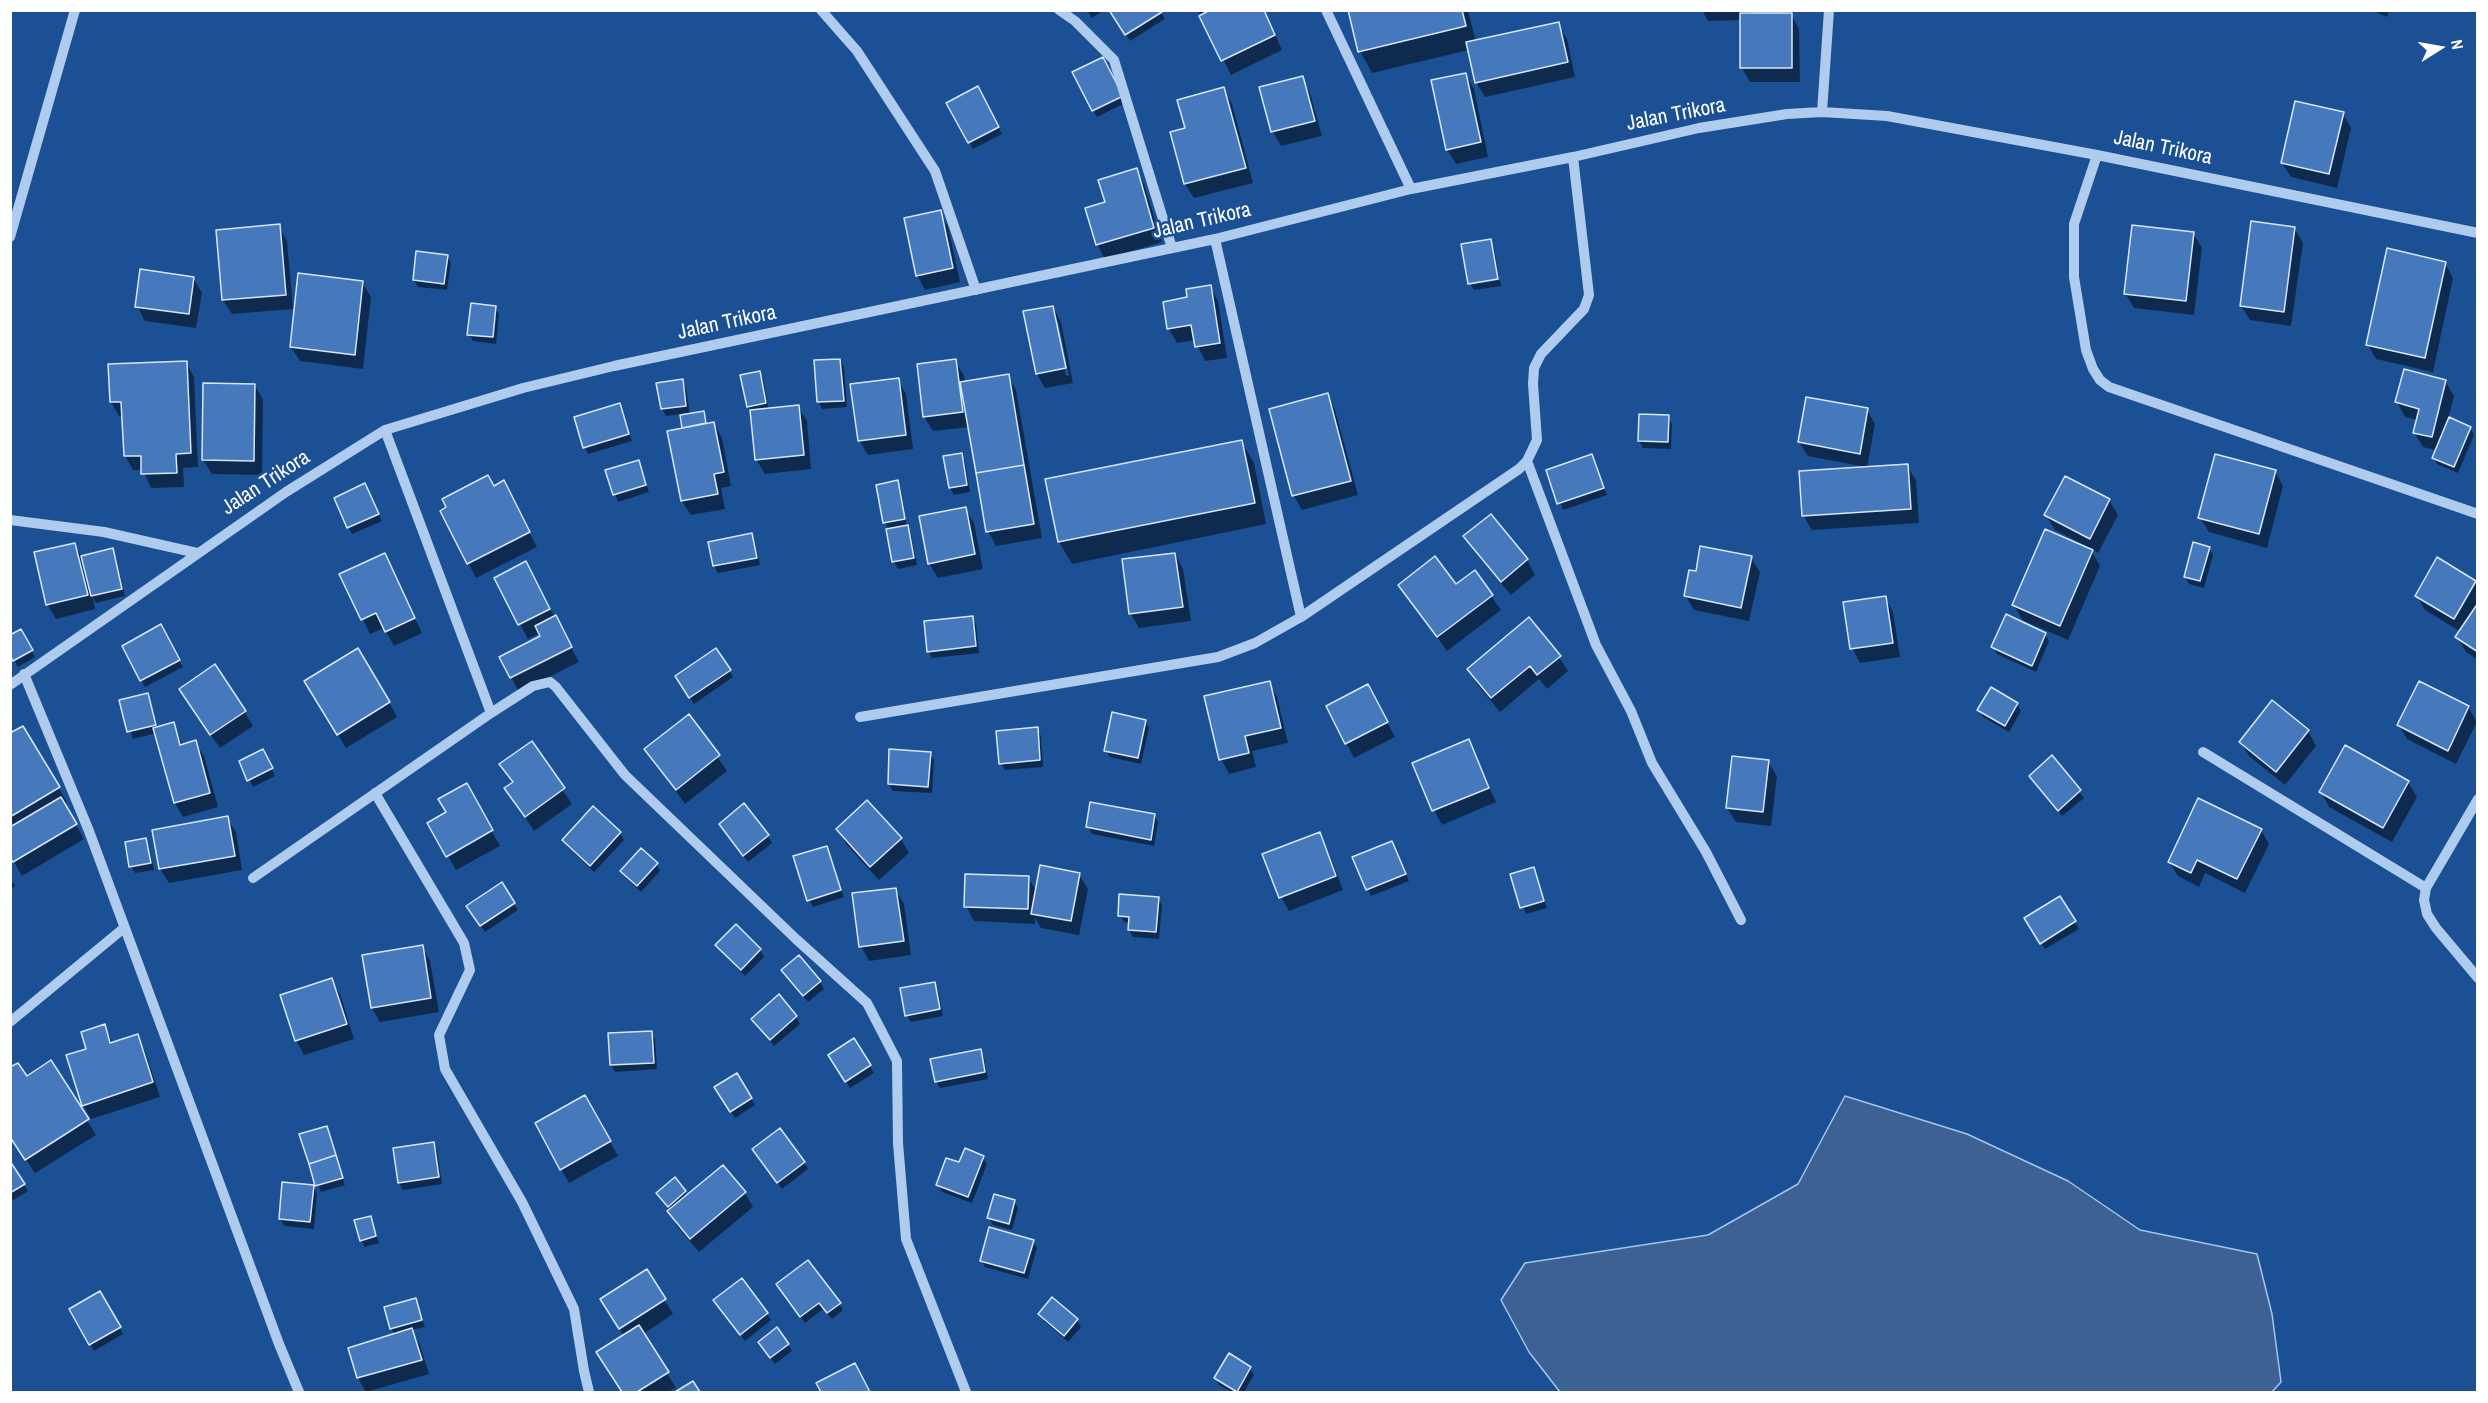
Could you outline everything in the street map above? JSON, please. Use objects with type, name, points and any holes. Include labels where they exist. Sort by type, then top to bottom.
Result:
[{"type":"street","points":[[10,237],[75,10]]},
{"type":"street","points":[[821,10],[857,51],[935,171],[976,290]]},
{"type":"street","points":[[1059,10],[1075,21],[1113,60],[1172,248]]},
{"type":"street","points":[[1326,10],[1411,189]]},
{"type":"street","points":[[1822,112],[1829,10]]},
{"type":"street","name":"Jalan Trikora","points":[[10,686],[286,492],[385,430],[523,388],[592,372],[1215,239],[1411,189],[1573,157],[1699,128],[1787,114],[1822,112],[1887,116],[2097,155],[2478,233]]},
{"type":"street","points":[[2097,155],[2074,224],[2073,277],[2086,350],[2100,380],[2109,387],[2478,514]]},
{"type":"street","points":[[860,717],[1218,657],[1255,643],[1301,617],[1527,461],[1538,440],[1533,384],[1534,368],[1541,354],[1584,309],[1589,295],[1590,282],[1573,157]]},
{"type":"street","points":[[1215,239],[1301,617]]},
{"type":"street","points":[[385,430],[491,713]]},
{"type":"street","points":[[1527,461],[1596,645],[1631,711],[1652,763],[1706,852],[1741,920]]},
{"type":"street","points":[[10,520],[104,532],[197,553]]},
{"type":"street","points":[[24,674],[89,831],[279,1344],[299,1392]]},
{"type":"street","points":[[252,878],[491,713],[533,686],[550,682],[625,775],[867,1003],[897,1061],[898,1143],[906,1239],[966,1392]]},
{"type":"street","points":[[2202,752],[2426,888]]},
{"type":"street","points":[[375,793],[464,943],[470,970],[439,1035],[445,1069],[522,1202],[574,1309],[589,1392]]},
{"type":"street","points":[[2478,799],[2426,888],[2424,900],[2427,914],[2436,928],[2478,978]]},
{"type":"street","points":[[10,1022],[124,927]]},
{"type":"water","points":[[1845,1096],[1967,1134],[2068,1181],[2140,1230],[2257,1254],[2272,1314],[2281,1382],[2272,1392],[1560,1392],[1529,1352],[1501,1300],[1525,1263],[1708,1235],[1798,1184]]},
{"type":"building","points":[[1109,10],[1161,10],[1162,12],[1125,35]]},
{"type":"building","points":[[1210,10],[1264,10],[1275,35],[1221,61],[1199,16]]},
{"type":"building","points":[[1348,10],[1462,10],[1466,26],[1358,52]]},
{"type":"building","points":[[1740,13],[1792,13],[1792,68],[1740,68]]},
{"type":"building","points":[[1559,22],[1568,62],[1475,83],[1466,42]]},
{"type":"building","points":[[1103,57],[1123,96],[1092,111],[1072,72]]},
{"type":"building","points":[[1466,73],[1481,142],[1446,150],[1431,80]]},
{"type":"building","points":[[1303,76],[1315,121],[1271,132],[1259,87]]},
{"type":"building","points":[[978,86],[999,127],[968,143],[946,103]]},
{"type":"building","points":[[1224,87],[1246,168],[1184,184],[1170,132],[1185,128],[1177,100]]},
{"type":"building","points":[[2295,101],[2344,112],[2329,174],[2281,163]]},
{"type":"building","points":[[1137,168],[1154,228],[1096,245],[1085,208],[1105,202],[1098,180]]},
{"type":"building","points":[[941,210],[953,268],[916,276],[904,218]]},
{"type":"building","points":[[2251,221],[2295,227],[2284,312],[2240,306]]},
{"type":"building","points":[[280,224],[286,295],[222,300],[216,230]]},
{"type":"building","points":[[2132,225],[2194,232],[2186,301],[2124,294]]},
{"type":"building","points":[[1491,239],[1498,279],[1468,284],[1461,244]]},
{"type":"building","points":[[2387,248],[2446,262],[2425,358],[2366,345]]},
{"type":"building","points":[[416,251],[448,255],[444,284],[413,280]]},
{"type":"building","points":[[140,269],[194,277],[189,314],[135,307]]},
{"type":"building","points":[[298,273],[363,281],[355,355],[290,347]]},
{"type":"building","points":[[1211,285],[1220,343],[1195,347],[1191,325],[1167,329],[1163,302],[1187,297],[1186,289]]},
{"type":"building","points":[[471,303],[496,306],[493,337],[467,335]]},
{"type":"building","points":[[1053,306],[1066,368],[1036,374],[1023,311]]},
{"type":"building","points":[[840,359],[844,401],[817,402],[814,360]]},
{"type":"building","points":[[956,359],[963,412],[923,417],[917,364]]},
{"type":"building","points":[[187,361],[191,453],[176,454],[177,473],[141,474],[141,456],[124,456],[121,402],[110,402],[108,364]]},
{"type":"building","points":[[2404,369],[2446,380],[2432,437],[2413,433],[2419,409],[2395,402]]},
{"type":"building","points":[[760,371],[766,403],[747,407],[740,375]]},
{"type":"building","points":[[1009,374],[1024,465],[976,473],[960,382]]},
{"type":"building","points":[[899,378],[906,435],[858,441],[850,384]]},
{"type":"building","points":[[683,379],[686,406],[661,409],[656,383]]},
{"type":"building","points":[[203,383],[255,384],[254,461],[202,460]]},
{"type":"building","points":[[1328,393],[1351,481],[1292,496],[1269,409]]},
{"type":"building","points":[[1806,397],[1868,408],[1860,454],[1798,442]]},
{"type":"building","points":[[620,403],[629,434],[583,448],[574,417]]},
{"type":"building","points":[[799,405],[804,455],[755,460],[750,410]]},
{"type":"building","points":[[704,411],[706,423],[682,428],[680,415]]},
{"type":"building","points":[[1639,414],[1669,415],[1668,442],[1638,441]]},
{"type":"building","points":[[2449,417],[2471,427],[2454,467],[2432,458]]},
{"type":"building","points":[[714,422],[724,472],[714,474],[718,494],[681,501],[667,431]]},
{"type":"building","points":[[1242,440],[1255,503],[1058,542],[1045,479]]},
{"type":"building","points":[[962,453],[967,485],[949,488],[943,456]]},
{"type":"building","points":[[1592,454],[1604,488],[1557,504],[1546,470]]},
{"type":"building","points":[[2215,454],[2276,470],[2259,534],[2198,518]]},
{"type":"building","points":[[639,460],[646,485],[613,495],[605,470]]},
{"type":"building","points":[[1908,464],[1911,509],[1802,516],[1799,471]]},
{"type":"building","points":[[1024,465],[1034,524],[986,532],[976,473]]},
{"type":"building","points":[[488,475],[494,486],[504,480],[530,532],[467,564],[440,511],[446,507],[442,499]]},
{"type":"building","points":[[2065,476],[2110,499],[2090,539],[2044,515]]},
{"type":"building","points":[[898,480],[905,519],[883,523],[876,485]]},
{"type":"building","points":[[365,483],[379,514],[347,528],[334,498]]},
{"type":"building","points":[[966,507],[975,554],[928,564],[919,516]]},
{"type":"building","points":[[1491,514],[1528,559],[1501,582],[1463,536]]},
{"type":"building","points":[[908,525],[914,558],[892,562],[886,529]]},
{"type":"building","points":[[2045,529],[2093,550],[2060,626],[2012,605]]},
{"type":"building","points":[[752,533],[757,558],[713,566],[708,542]]},
{"type":"building","points":[[2193,542],[2210,547],[2200,581],[2184,577]]},
{"type":"building","points":[[75,543],[88,595],[46,605],[34,552]]},
{"type":"building","points":[[1700,546],[1752,556],[1741,608],[1684,596],[1689,570],[1696,571]]},
{"type":"building","points":[[113,548],[122,589],[91,596],[81,556]]},
{"type":"building","points":[[385,553],[415,618],[385,632],[376,613],[361,620],[339,574]]},
{"type":"building","points":[[1175,553],[1183,607],[1129,614],[1122,559]]},
{"type":"building","points":[[1435,556],[1456,584],[1475,570],[1493,595],[1437,637],[1398,585]]},
{"type":"building","points":[[2437,557],[2476,581],[2454,619],[2415,596]]},
{"type":"building","points":[[526,561],[550,609],[518,625],[494,578]]},
{"type":"building","points":[[1886,596],[1893,643],[1850,649],[1843,602]]},
{"type":"building","points":[[2478,603],[2478,652],[2455,637]]},
{"type":"building","points":[[2006,614],[2046,633],[2032,666],[1991,647]]},
{"type":"building","points":[[556,615],[572,647],[510,678],[499,657],[540,636],[535,626]]},
{"type":"building","points":[[973,616],[976,646],[927,652],[924,621]]},
{"type":"building","points":[[1529,617],[1561,656],[1537,675],[1530,666],[1491,698],[1467,669]]},
{"type":"building","points":[[161,624],[180,660],[140,681],[122,646]]},
{"type":"building","points":[[21,629],[33,650],[13,661],[10,655],[10,635]]},
{"type":"building","points":[[358,648],[390,702],[337,735],[304,681]]},
{"type":"building","points":[[716,648],[731,670],[689,698],[675,676]]},
{"type":"building","points":[[215,664],[246,711],[210,735],[179,689]]},
{"type":"building","points":[[1270,681],[1281,728],[1245,736],[1249,753],[1219,760],[1204,696]]},
{"type":"building","points":[[2419,681],[2469,706],[2448,751],[2397,725]]},
{"type":"building","points":[[1368,684],[1388,722],[1345,744],[1326,706]]},
{"type":"building","points":[[1991,687],[2018,703],[2005,726],[1977,710]]},
{"type":"building","points":[[148,693],[156,725],[127,732],[119,700]]},
{"type":"building","points":[[2272,700],[2309,730],[2276,772],[2239,742]]},
{"type":"building","points":[[1112,712],[1146,720],[1138,758],[1104,751]]},
{"type":"building","points":[[689,714],[720,755],[676,790],[644,749]]},
{"type":"building","points":[[174,722],[180,745],[196,740],[210,793],[174,803],[153,728]]},
{"type":"building","points":[[23,726],[60,787],[10,817],[10,733]]},
{"type":"building","points":[[1038,727],[1040,760],[999,764],[996,731]]},
{"type":"building","points":[[1469,739],[1489,788],[1432,811],[1412,763]]},
{"type":"building","points":[[532,741],[565,788],[525,817],[504,788],[513,782],[499,764]]},
{"type":"building","points":[[2345,745],[2409,781],[2383,828],[2319,792]]},
{"type":"building","points":[[263,749],[273,768],[247,781],[239,761]]},
{"type":"building","points":[[889,749],[931,752],[928,787],[888,784]]},
{"type":"building","points":[[2052,755],[2081,790],[2058,811],[2029,776]]},
{"type":"building","points":[[1732,756],[1769,760],[1763,812],[1726,808]]},
{"type":"building","points":[[467,783],[493,830],[446,857],[427,823],[446,812],[438,799]]},
{"type":"building","points":[[61,797],[77,824],[13,862],[10,858],[10,827]]},
{"type":"building","points":[[2198,798],[2262,829],[2237,879],[2197,860],[2191,873],[2168,862]]},
{"type":"building","points":[[867,800],[902,838],[870,867],[836,829]]},
{"type":"building","points":[[1090,802],[1155,814],[1151,840],[1086,827]]},
{"type":"building","points":[[744,803],[769,835],[743,856],[719,824]]},
{"type":"building","points":[[593,806],[621,832],[590,866],[562,840]]},
{"type":"building","points":[[228,816],[235,856],[159,869],[152,830]]},
{"type":"building","points":[[1320,832],[1336,876],[1279,898],[1262,854]]},
{"type":"building","points":[[146,838],[151,863],[129,867],[125,842]]},
{"type":"building","points":[[1392,841],[1406,874],[1366,890],[1352,857]]},
{"type":"building","points":[[827,846],[841,890],[807,901],[793,856]]},
{"type":"building","points":[[641,848],[658,863],[637,886],[620,871]]},
{"type":"building","points":[[1040,865],[1080,873],[1071,921],[1031,914]]},
{"type":"building","points":[[1534,867],[1544,901],[1520,908],[1510,874]]},
{"type":"building","points":[[965,874],[1029,876],[1028,909],[964,907]]},
{"type":"building","points":[[502,882],[515,903],[480,926],[466,906]]},
{"type":"building","points":[[896,888],[904,941],[859,947],[852,893]]},
{"type":"building","points":[[1119,894],[1159,897],[1156,932],[1128,930],[1129,917],[1118,916]]},
{"type":"building","points":[[2060,896],[2076,921],[2040,944],[2024,918]]},
{"type":"building","points":[[736,924],[761,949],[741,970],[715,945]]},
{"type":"building","points":[[423,945],[431,998],[371,1008],[362,955]]},
{"type":"building","points":[[799,955],[821,981],[803,996],[781,970]]},
{"type":"building","points":[[332,978],[347,1024],[295,1041],[280,995]]},
{"type":"building","points":[[935,982],[940,1009],[905,1016],[900,988]]},
{"type":"building","points":[[779,994],[797,1016],[770,1040],[751,1019]]},
{"type":"building","points":[[105,1024],[110,1043],[138,1034],[153,1082],[82,1106],[66,1055],[86,1049],[81,1032]]},
{"type":"building","points":[[652,1031],[654,1063],[610,1065],[608,1033]]},
{"type":"building","points":[[854,1038],[871,1065],[845,1082],[828,1055]]},
{"type":"building","points":[[981,1049],[985,1072],[935,1082],[930,1059]]},
{"type":"building","points":[[51,1060],[89,1119],[25,1160],[10,1137],[10,1067],[18,1063],[27,1076]]},
{"type":"building","points":[[737,1073],[752,1098],[730,1112],[714,1087]]},
{"type":"building","points":[[585,1095],[611,1141],[560,1170],[535,1123]]},
{"type":"building","points":[[327,1126],[336,1155],[309,1164],[299,1134]]},
{"type":"building","points":[[780,1128],[805,1162],[777,1183],[752,1149]]},
{"type":"building","points":[[434,1142],[439,1177],[398,1183],[393,1148]]},
{"type":"building","points":[[965,1148],[984,1156],[968,1197],[936,1185],[946,1158],[959,1162]]},
{"type":"building","points":[[336,1155],[343,1178],[315,1186],[309,1164]]},
{"type":"building","points":[[10,1161],[25,1184],[10,1193]]},
{"type":"building","points":[[723,1165],[746,1192],[690,1239],[667,1211]]},
{"type":"building","points":[[675,1177],[686,1191],[668,1207],[656,1193]]},
{"type":"building","points":[[282,1182],[314,1185],[310,1222],[279,1219]]},
{"type":"building","points":[[994,1194],[1015,1200],[1009,1224],[987,1218]]},
{"type":"building","points":[[371,1216],[376,1236],[360,1241],[354,1220]]},
{"type":"building","points":[[989,1227],[1034,1240],[1024,1273],[980,1261]]},
{"type":"building","points":[[808,1260],[841,1303],[827,1313],[819,1303],[800,1317],[776,1284]]},
{"type":"building","points":[[647,1269],[666,1299],[619,1329],[600,1299]]},
{"type":"building","points":[[742,1278],[768,1313],[740,1335],[713,1300]]},
{"type":"building","points":[[100,1291],[121,1327],[89,1345],[69,1309]]},
{"type":"building","points":[[1052,1297],[1078,1319],[1064,1336],[1038,1314]]},
{"type":"building","points":[[416,1298],[422,1320],[390,1329],[384,1307]]},
{"type":"building","points":[[639,1325],[669,1372],[637,1392],[622,1392],[596,1352]]},
{"type":"building","points":[[777,1327],[789,1344],[770,1358],[758,1342]]},
{"type":"building","points":[[412,1328],[422,1360],[357,1378],[348,1348]]},
{"type":"building","points":[[1229,1353],[1251,1367],[1237,1392],[1214,1378]]},
{"type":"building","points":[[855,1363],[870,1392],[821,1392],[816,1383]]},
{"type":"building","points":[[693,1381],[700,1392],[675,1392]]}]
